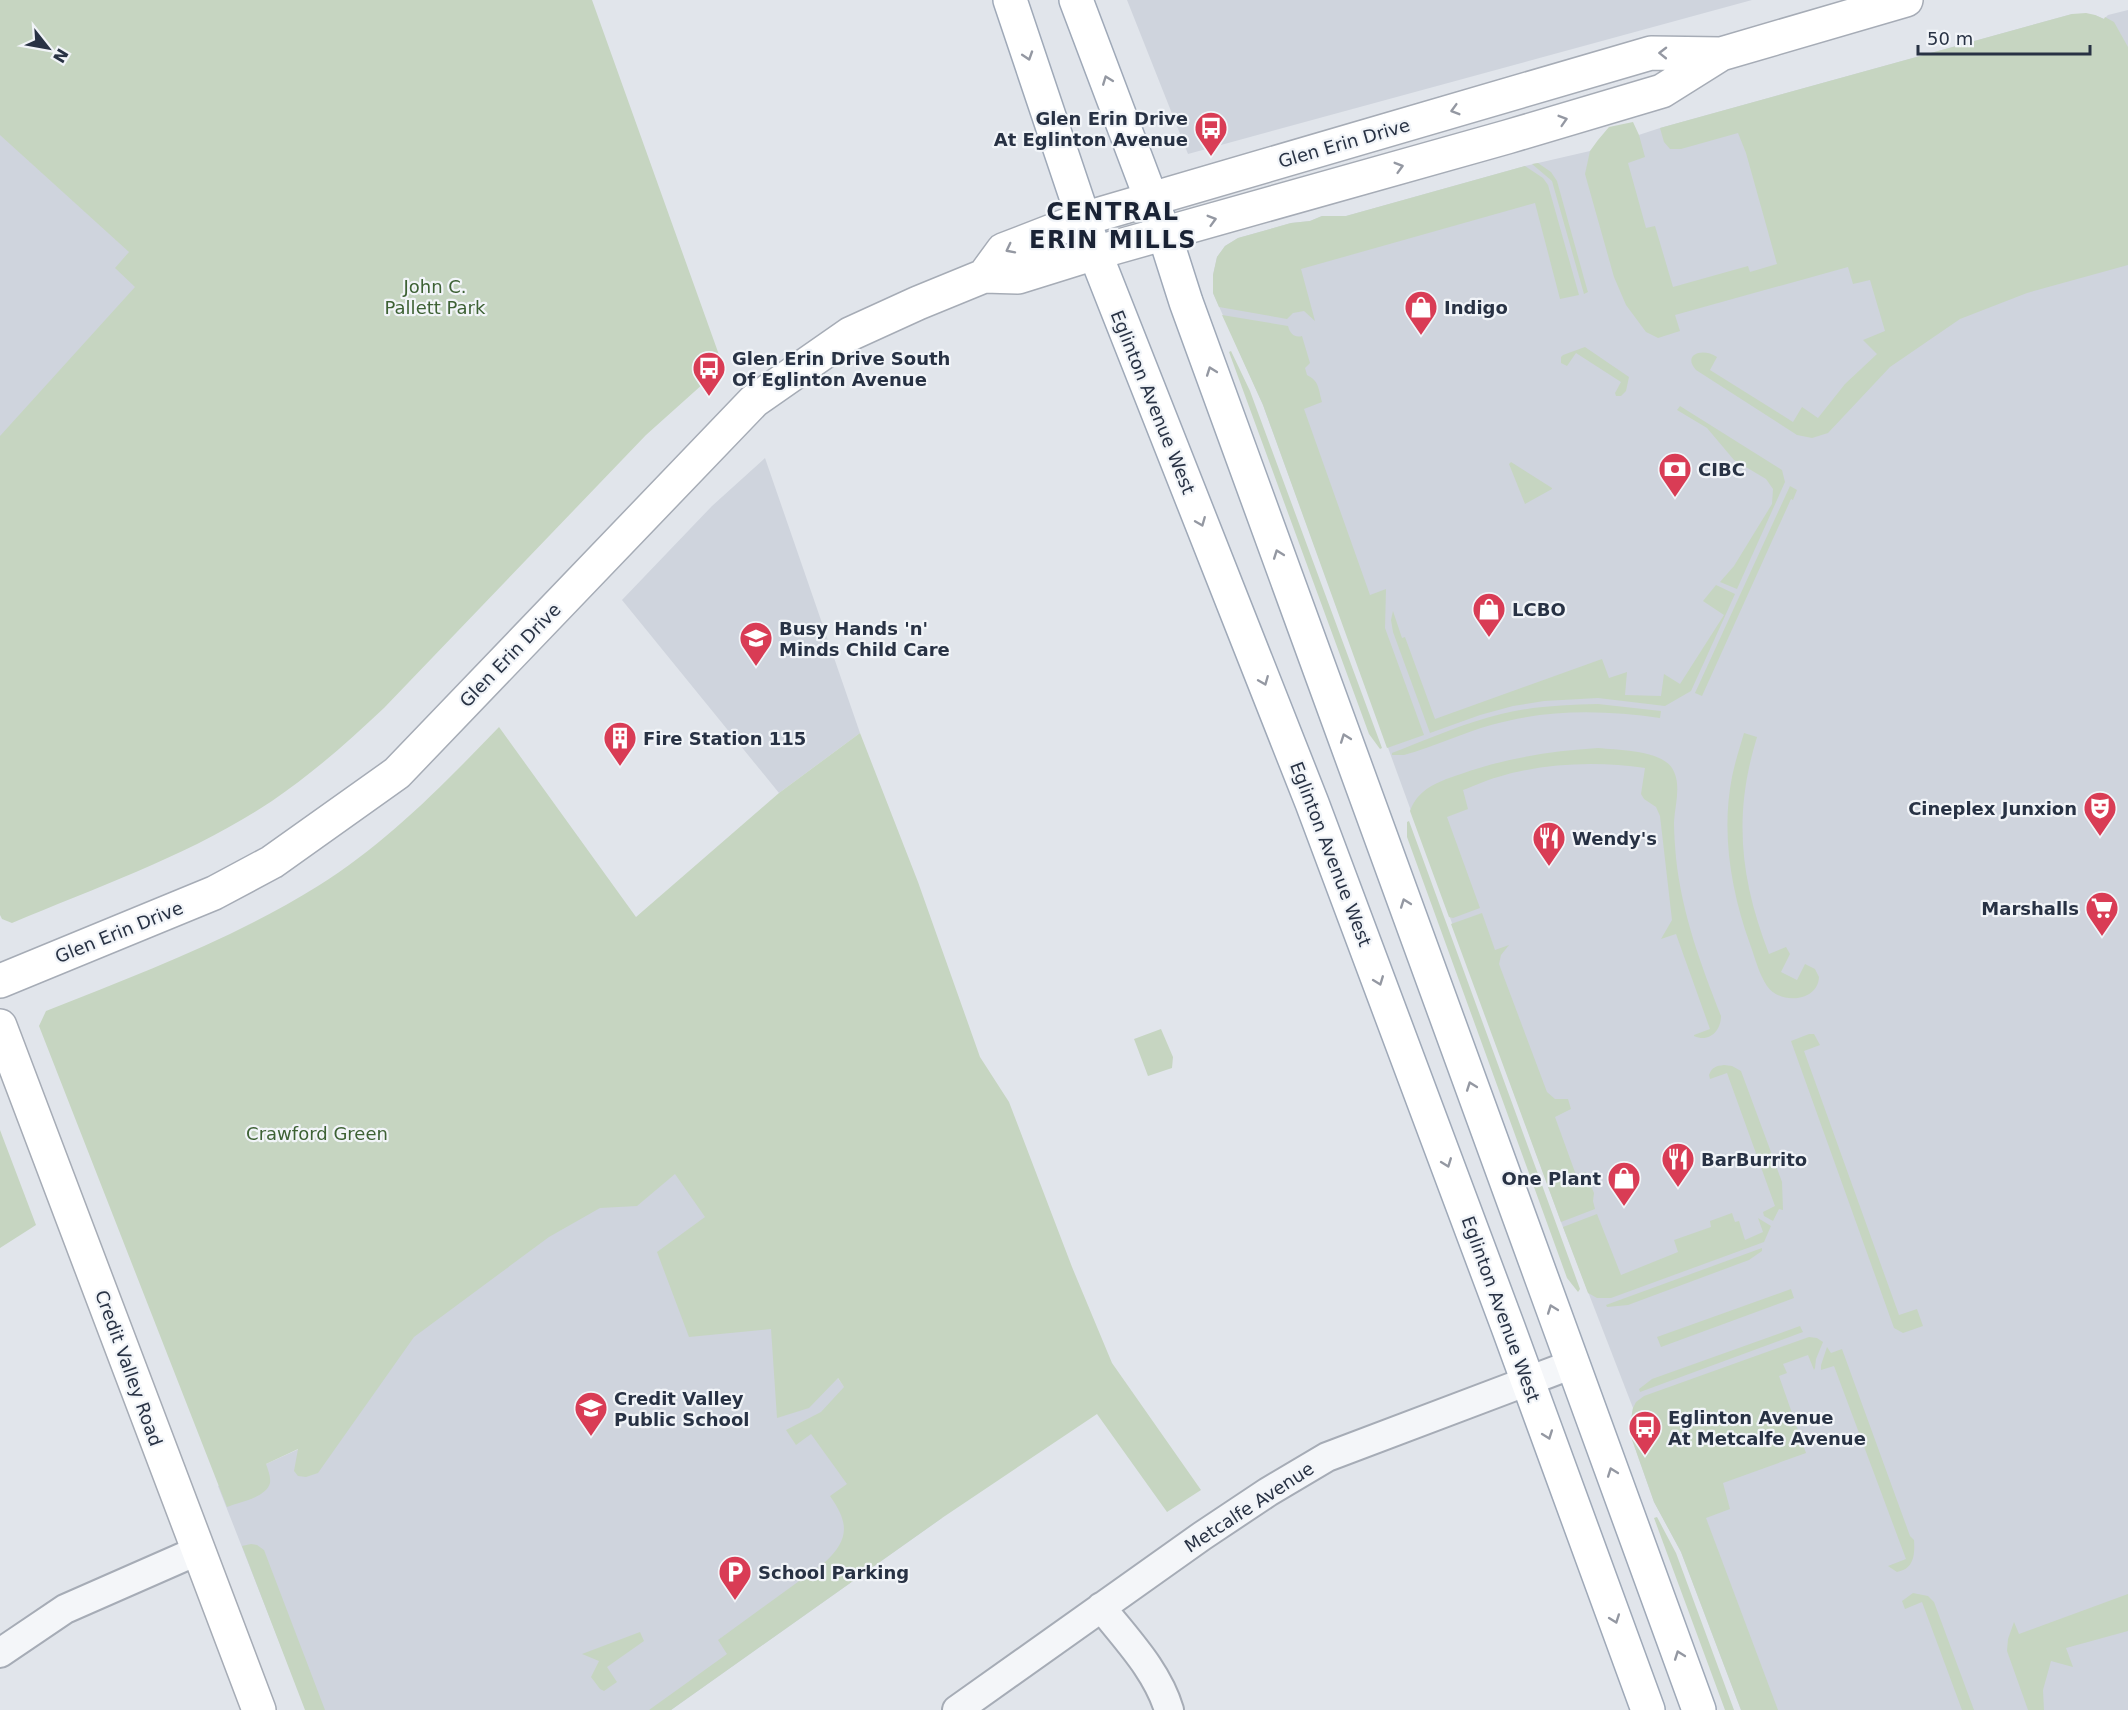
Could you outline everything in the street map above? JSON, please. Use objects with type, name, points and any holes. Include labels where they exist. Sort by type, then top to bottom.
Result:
[{"type":"street","name":"Eglinton Avenue West","points":[[1010,0],[1095,253],[1312,803],[1528,1380],[1648,1710]]},
{"type":"street","points":[[1076,0],[1164,233],[1186,302],[1699,1710]]},
{"type":"street","name":"Glen Erin Drive","points":[[0,981],[214,893],[272,862],[388,779],[754,401],[850,334],[984,276],[1018,277],[1662,91],[1721,54],[1906,0]]},
{"type":"street","name":"Glen Erin Drive","points":[[984,276],[1003,250],[1083,219],[1652,53],[1721,54]]},
{"type":"street","name":"Credit Valley Road","points":[[0,1026],[259,1710]]},
{"type":"street","name":"Metcalfe Avenue","points":[[957,1710],[1268,1492],[1327,1457],[1572,1364]]},
{"type":"street","points":[[0,1653],[65,1610],[105,1590],[197,1551]]},
{"type":"street","points":[[1101,1607],[1156,1678],[1164,1692],[1169,1710]]},
{"type":"shaded area","points":[[0,0],[192,250],[0,465]]},
{"type":"shaded area","points":[[1127,0],[1752,0],[1188,154]]},
{"type":"shaded area","points":[[2128,10],[2128,1710],[1741,1710],[1681,1552],[1654,1502],[1629,1431],[1633,1408],[1561,1222],[1263,405],[1213,293],[1213,275],[1217,257],[1225,246],[1238,238],[1291,223],[1310,221],[1322,216],[1346,216],[1525,166],[1590,151],[1660,128],[2072,14],[2095,15],[2104,19],[2108,15]]},
{"type":"shaded area","name":"Busy Hands 'n' Minds Child Care","points":[[765,458],[860,733],[779,793],[622,600],[712,506]]},
{"type":"shaded area","name":"Credit Valley Public School","points":[[660,1152],[822,1357],[942,1518],[671,1710],[306,1710],[218,1486],[299,1449],[297,1412]]},
{"type":"green space","name":"John C. Pallett Park","points":[[0,0],[592,0],[723,366],[646,435],[384,708],[302,779],[242,820],[178,853],[12,923],[2,919],[0,915],[0,436],[135,287],[115,268],[129,252],[0,135]]},
{"type":"green space","points":[[2086,13],[2104,19],[2105,17],[2114,22],[2128,47],[2128,265],[2027,293],[1960,319],[1890,367],[1828,433],[1812,438],[1797,435],[1696,370],[1691,360],[1700,353],[1717,357],[1710,370],[1793,422],[1802,407],[1818,418],[1845,384],[1877,354],[1863,340],[1885,331],[1870,280],[1853,284],[1848,267],[1675,315],[1680,331],[1658,338],[1646,332],[1626,305],[1614,277],[1585,174],[1590,151],[1609,127],[1633,122],[1639,135],[1645,157],[1628,163],[1646,228],[1655,226],[1673,287],[1748,266],[1750,272],[1777,264],[1746,153],[1738,133],[1681,149],[1670,149],[1664,142],[1660,128],[2072,14]]},
{"type":"green space","points":[[1538,163],[1551,172],[1557,181],[1588,292],[1584,294],[1552,181],[1532,164]]},
{"type":"green space","points":[[1525,166],[1543,178],[1548,185],[1579,295],[1560,299],[1535,203],[1301,269],[1315,321],[1304,311],[1293,313],[1287,319],[1219,307],[1213,293],[1213,275],[1217,257],[1225,246],[1238,238],[1322,216],[1346,216]]},
{"type":"green space","points":[[1222,315],[1288,326],[1293,335],[1302,336],[1310,363],[1305,368],[1307,375],[1316,382],[1322,402],[1304,409],[1370,595],[1386,589],[1385,628],[1424,735],[1387,748],[1263,405]]},
{"type":"green space","points":[[1585,347],[1629,377],[1626,391],[1621,396],[1616,396],[1615,393],[1621,382],[1576,353],[1567,366],[1561,363],[1563,355]]},
{"type":"green space","points":[[1231,351],[1250,391],[1382,748],[1380,749],[1369,734],[1229,352]]},
{"type":"green space","points":[[1680,406],[1782,470],[1785,482],[1737,589],[1720,582],[1734,566],[1772,504],[1773,489],[1766,479],[1734,460],[1707,428],[1677,410]]},
{"type":"green space","points":[[1511,462],[1552,489],[1525,504],[1509,464]]},
{"type":"green space","points":[[1790,486],[1797,490],[1793,500],[1791,499],[1702,696],[1695,693]]},
{"type":"green space","points":[[1716,585],[1735,594],[1691,691],[1665,706],[1598,698],[1544,701],[1480,715],[1430,733],[1393,632],[1391,620],[1393,611],[1435,719],[1602,659],[1609,678],[1627,672],[1625,695],[1661,696],[1664,674],[1680,684],[1724,615],[1703,601]]},
{"type":"green space","points":[[1598,704],[1661,711],[1660,718],[1597,712],[1533,716],[1480,728],[1404,755],[1392,755],[1392,753],[1473,722],[1513,711],[1562,705]]},
{"type":"green space","name":"Crawford Green","points":[[499,727],[636,917],[779,793],[860,733],[918,882],[980,1057],[1009,1102],[1072,1267],[1112,1363],[1201,1490],[1167,1512],[1097,1414],[942,1518],[671,1710],[649,1710],[727,1654],[718,1640],[824,1563],[833,1554],[839,1546],[844,1531],[841,1514],[830,1496],[847,1484],[811,1434],[796,1445],[786,1430],[821,1412],[844,1387],[838,1378],[809,1408],[777,1418],[771,1329],[689,1337],[657,1252],[705,1217],[675,1174],[637,1206],[600,1208],[549,1237],[414,1337],[318,1473],[306,1477],[298,1476],[294,1471],[298,1449],[266,1464],[270,1483],[263,1492],[252,1499],[227,1507],[39,1026],[46,1011],[219,939],[253,923],[318,886],[391,832]]},
{"type":"green space","points":[[1744,733],[1757,737],[1745,793],[1743,846],[1746,873],[1759,926],[1769,954],[1786,947],[1790,954],[1781,972],[1797,980],[1805,964],[1815,969],[1819,977],[1812,992],[1798,998],[1780,996],[1773,992],[1764,981],[1743,924],[1733,883],[1728,840],[1729,798],[1733,771]]},
{"type":"green space","points":[[1598,748],[1649,754],[1666,762],[1675,774],[1677,794],[1674,831],[1679,879],[1693,939],[1721,1016],[1719,1026],[1709,1037],[1694,1036],[1710,1029],[1676,934],[1661,939],[1672,920],[1660,816],[1656,807],[1644,799],[1641,794],[1645,768],[1608,764],[1552,766],[1516,772],[1463,790],[1468,809],[1447,817],[1480,908],[1453,918],[1449,917],[1410,811],[1419,796],[1441,781],[1478,768],[1546,753]]},
{"type":"green space","points":[[1409,821],[1580,1289],[1578,1292],[1567,1278],[1407,837],[1407,822]]},
{"type":"green space","points":[[1482,913],[1495,950],[1509,945],[1501,955],[1499,964],[1547,1092],[1555,1099],[1568,1099],[1571,1109],[1555,1117],[1576,1175],[1585,1172],[1594,1193],[1595,1209],[1561,1222],[1451,924]]},
{"type":"green space","points":[[1161,1029],[1173,1057],[1172,1068],[1148,1076],[1134,1039]]},
{"type":"green space","points":[[1814,1034],[1820,1045],[1804,1051],[1899,1315],[1917,1309],[1923,1326],[1903,1333],[1894,1328],[1791,1041]]},
{"type":"green space","points":[[1724,1065],[1741,1071],[1782,1182],[1783,1210],[1779,1209],[1773,1221],[1764,1216],[1763,1212],[1775,1206],[1727,1073],[1710,1079],[1709,1075],[1713,1069]]},
{"type":"green space","points":[[0,1130],[36,1225],[0,1248]]},
{"type":"green space","points":[[1732,1213],[1735,1222],[1739,1221],[1745,1240],[1763,1232],[1758,1218],[1771,1226],[1764,1242],[1611,1298],[1597,1298],[1588,1293],[1563,1227],[1597,1214],[1621,1275],[1678,1252],[1674,1240],[1711,1227],[1710,1221]]},
{"type":"green space","points":[[1762,1248],[1762,1251],[1749,1260],[1628,1305],[1607,1307],[1606,1305]]},
{"type":"green space","points":[[1791,1289],[1794,1298],[1661,1347],[1657,1337]]},
{"type":"green space","points":[[1800,1326],[1803,1332],[1640,1392],[1639,1389],[1652,1379]]},
{"type":"green space","points":[[1809,1337],[1823,1342],[1814,1370],[1808,1355],[1783,1364],[1787,1373],[1779,1376],[1806,1453],[1723,1483],[1730,1509],[1706,1518],[1778,1710],[1741,1710],[1681,1552],[1654,1502],[1629,1431],[1633,1408],[1636,1402],[1644,1396]]},
{"type":"green space","points":[[1827,1347],[1831,1353],[1842,1349],[1910,1536],[1914,1540],[1910,1565],[1897,1572],[1888,1566],[1906,1559],[1834,1366],[1821,1370]]},
{"type":"green space","points":[[1657,1517],[1676,1553],[1734,1710],[1725,1710],[1654,1518]]},
{"type":"green space","points":[[251,1544],[264,1550],[325,1710],[305,1710],[242,1546]]},
{"type":"green space","points":[[1913,1593],[1928,1596],[1934,1602],[1974,1710],[1962,1710],[1922,1602],[1905,1609],[1902,1601]]},
{"type":"green space","points":[[2128,1594],[2128,1631],[2066,1648],[2073,1667],[2051,1661],[2043,1690],[2044,1710],[2028,1710],[2007,1651],[2008,1639],[2014,1622],[2019,1634]]},
{"type":"green space","points":[[640,1632],[644,1641],[607,1667],[617,1682],[604,1691],[600,1689],[591,1677],[599,1661],[582,1654]]},
{"type":"place","name":"Glen Erin Drive At Eglinton Avenue","points":[[1211,157]]},
{"type":"place","name":"Indigo","points":[[1421,336]]},
{"type":"place","name":"Glen Erin Drive South Of Eglinton Avenue","points":[[709,397]]},
{"type":"place","name":"CIBC","points":[[1675,498]]},
{"type":"place","name":"LCBO","points":[[1489,638]]},
{"type":"place","name":"Busy Hands 'n' Minds Child Care","points":[[756,667]]},
{"type":"place","name":"Fire Station 115","points":[[620,767]]},
{"type":"place","name":"Cineplex Junxion","points":[[2100,837]]},
{"type":"place","name":"Wendy's","points":[[1549,867]]},
{"type":"place","name":"Marshalls","points":[[2102,937]]},
{"type":"place","name":"BarBurrito","points":[[1678,1188]]},
{"type":"place","name":"One Plant","points":[[1624,1207]]},
{"type":"place","name":"Credit Valley Public School","points":[[591,1437]]},
{"type":"place","name":"Eglinton Avenue At Metcalfe Avenue","points":[[1645,1456]]},
{"type":"place","name":"School Parking","points":[[735,1601]]},
{"type":"district","name":"CENTRAL ERIN MILLS","points":[[1113,226]]}]
